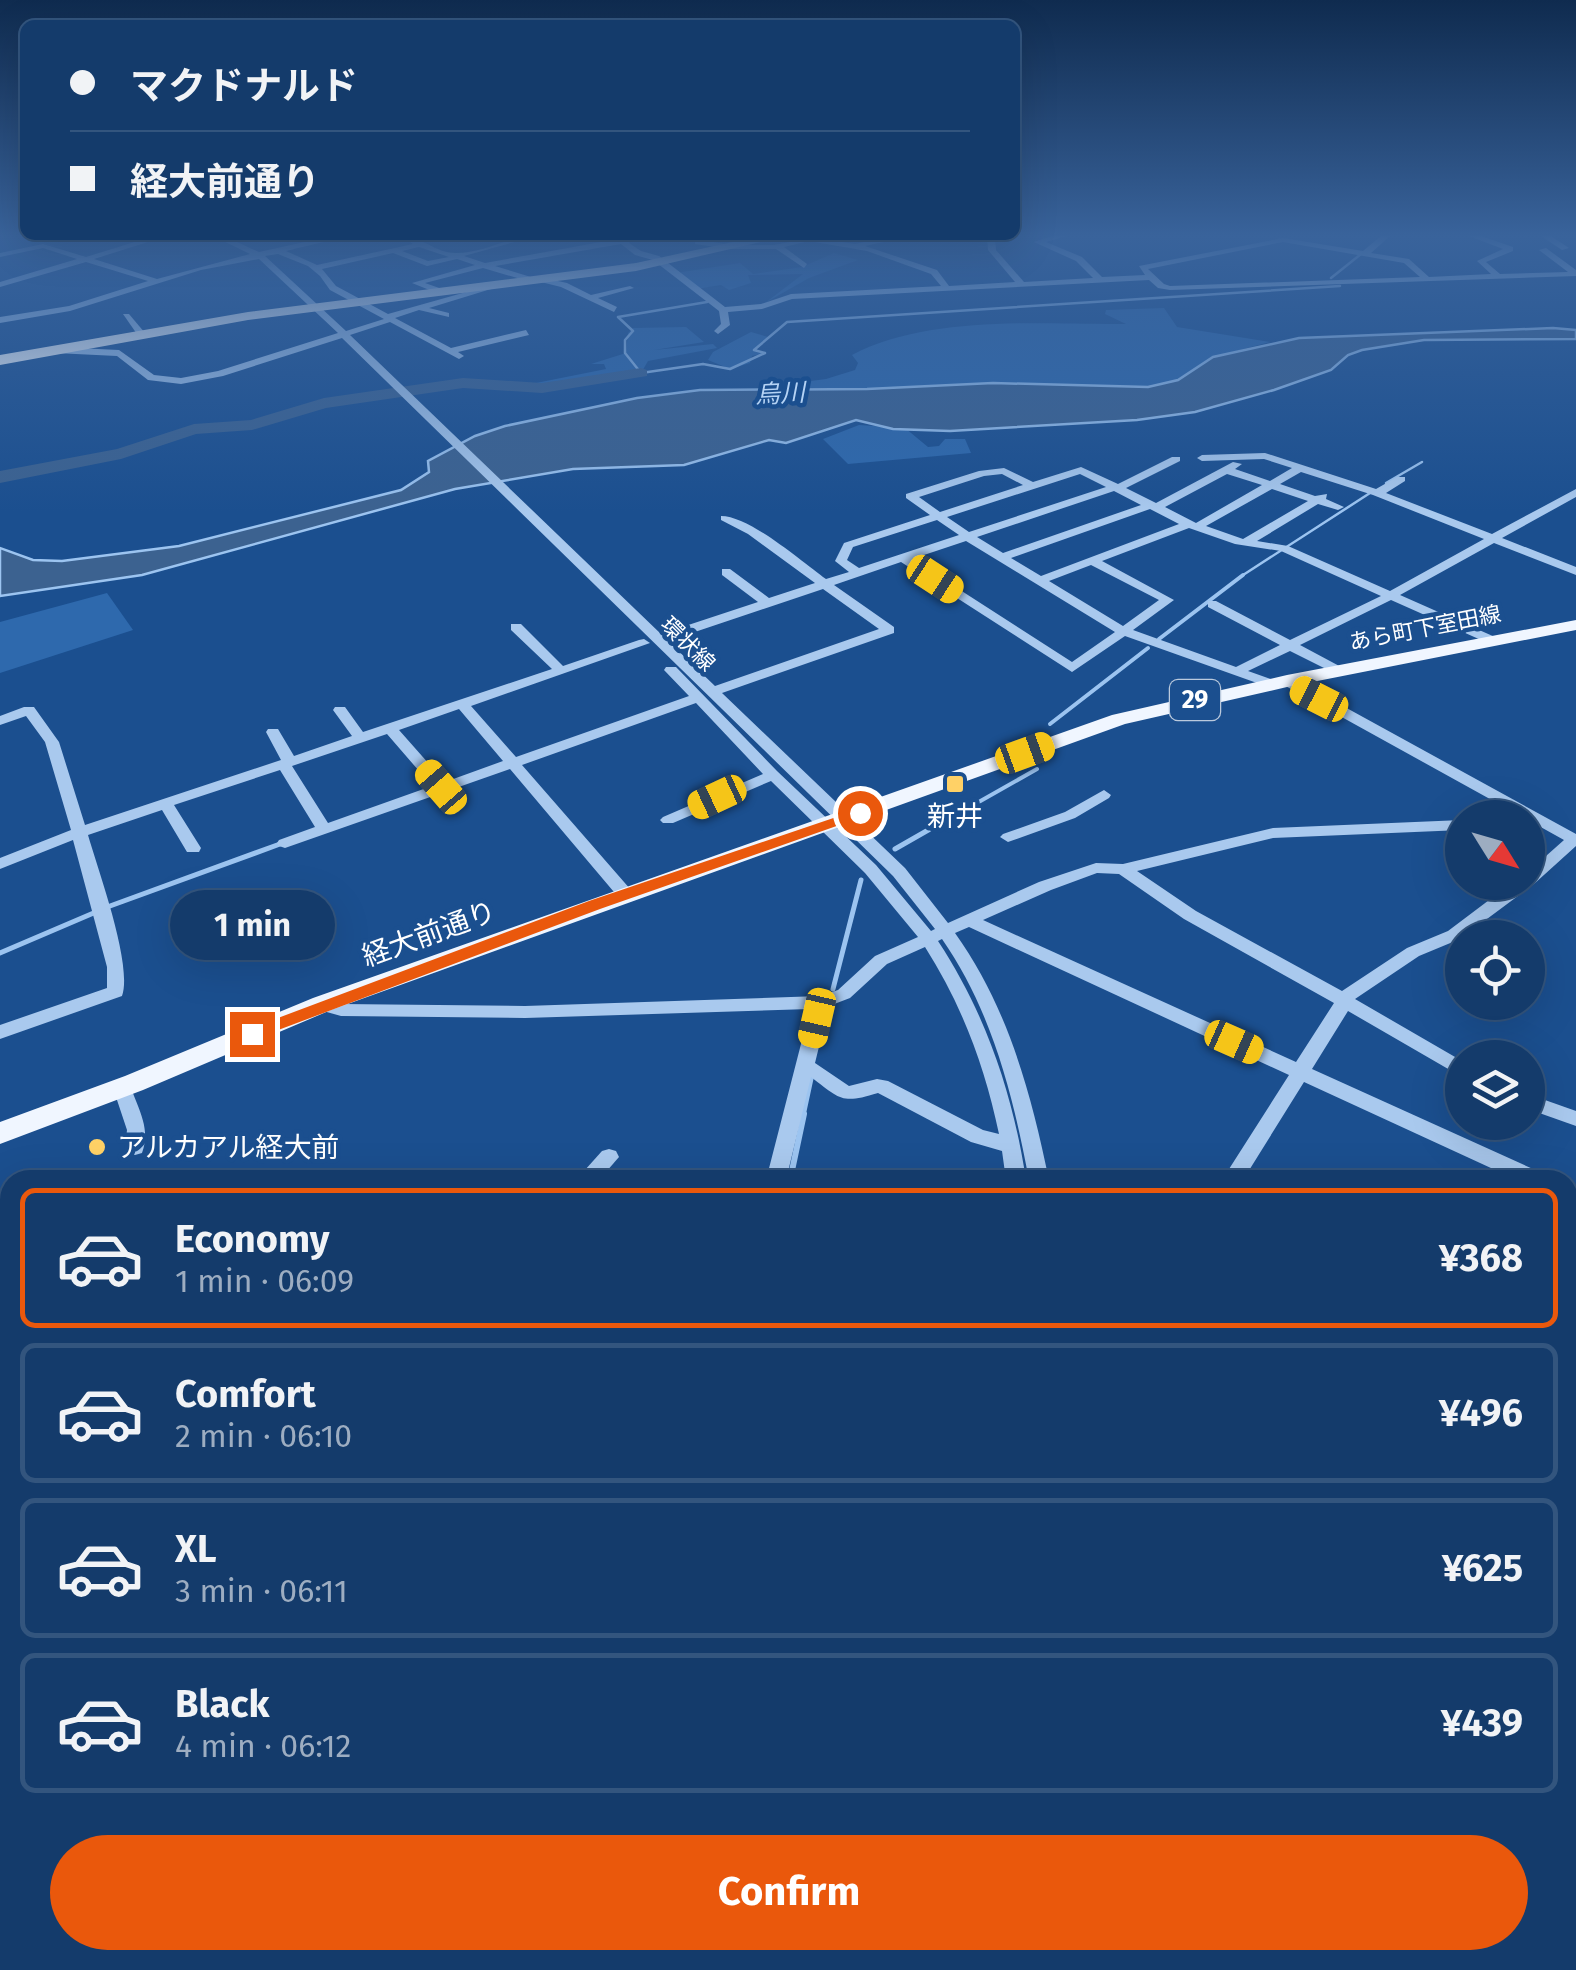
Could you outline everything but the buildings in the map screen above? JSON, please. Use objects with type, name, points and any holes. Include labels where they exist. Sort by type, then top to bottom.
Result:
[{"type":"highway","points":[[0,360],[186,328]]},
{"type":"main road","name":"あら町下室田線","points":[[836,821],[1119,720],[1279,683],[1576,625]]},
{"type":"main road","name":"経大前通り","points":[[0,1133],[122,1088],[322,1004],[836,821]]},
{"type":"street","points":[[136,328],[142,335]]},
{"type":"street","name":"環状線","points":[[329,328],[836,821],[928,939],[958,987],[985,1048],[1015,1170]]},
{"type":"street","points":[[54,350],[119,353],[142,374],[168,382],[207,377],[365,328]]},
{"type":"street","points":[[405,328],[454,354],[526,333]]},
{"type":"street","points":[[718,331],[722,328]]},
{"type":"street","points":[[1003,558],[1154,506],[1227,470],[1246,456]]},
{"type":"street","points":[[1202,458],[1265,456],[1377,494],[1576,571]]},
{"type":"street","points":[[1,863],[78,833],[1117,487],[1176,460]]},
{"type":"street","points":[[1040,580],[1193,525],[1300,468]]},
{"type":"street","points":[[858,572],[842,560],[848,545],[1081,470],[1193,525],[1246,543],[1284,548],[1490,640]]},
{"type":"street","points":[[1227,470],[1338,507]]},
{"type":"street","points":[[1031,485],[1004,471],[983,473],[910,496],[967,536],[1123,631],[1279,683],[1496,800]]},
{"type":"street","points":[[1377,494],[1401,479]]},
{"type":"street","points":[[1246,543],[1345,483]]},
{"type":"street","points":[[1238,671],[1392,595],[1576,492]]},
{"type":"street","points":[[285,843],[889,630],[752,532],[725,518]]},
{"type":"street","points":[[902,558],[1072,668],[1168,600],[1094,561]]},
{"type":"street","points":[[726,572],[768,603]]},
{"type":"street","points":[[1212,604],[1338,671]]},
{"type":"street","points":[[516,627],[561,671]]},
{"type":"street","name":"環状線","points":[[705,695],[774,775],[899,872],[948,930],[980,983],[1008,1048],[1021,1087],[1037,1170]]},
{"type":"street","points":[[464,705],[626,894]]},
{"type":"street","points":[[0,721],[29,710],[52,742],[116,967],[116,992],[0,1032]]},
{"type":"street","points":[[340,710],[361,739]]},
{"type":"street","points":[[391,729],[441,787]]},
{"type":"street","points":[[273,732],[324,829]]},
{"type":"street","points":[[668,820],[774,775]]},
{"type":"street","points":[[1008,837],[1070,815],[1104,795]]},
{"type":"street","points":[[166,804],[193,848]]},
{"type":"street","points":[[1124,869],[1273,832],[1445,825]]},
{"type":"street","points":[[1545,825],[1575,839],[1545,865]]},
{"type":"street","points":[[322,1004],[341,1010],[524,1012],[822,1002],[844,994],[881,960],[1075,874],[1108,866],[1124,869],[1190,915],[1445,1060]]},
{"type":"street","points":[[1238,1170],[1344,1000],[1413,952],[1454,934],[1503,900]]},
{"type":"street","points":[[970,921],[1515,1170]]},
{"type":"street","points":[[779,1170],[822,1002]]},
{"type":"street","points":[[806,1067],[819,1070],[846,1092],[853,1094],[872,1085],[881,1086],[978,1137],[1011,1145]]},
{"type":"street","points":[[122,1088],[137,1130],[136,1147]]},
{"type":"street","points":[[1545,1107],[1576,1119]]},
{"type":"street","points":[[596,1170],[609,1157]]},
{"type":"shaded area","points":[[633,328],[687,328],[704,342],[654,350],[713,344],[717,348],[648,361],[641,373],[536,387],[536,383],[606,369],[604,364],[591,364],[626,353],[628,333]]},
{"type":"shaded area","points":[[950,328],[1183,328],[1270,342],[1213,357],[1178,380],[1148,387],[993,383],[867,389],[764,387],[826,379],[855,370],[858,363],[852,355],[882,342]]},
{"type":"shaded area","points":[[751,332],[768,337],[754,349],[765,353],[752,356],[750,363],[730,369],[708,360],[713,352]]},
{"type":"shaded area","points":[[859,425],[905,428],[928,447],[939,446],[945,439],[965,439],[971,453],[848,464],[823,439]]},
{"type":"shaded area","points":[[107,593],[133,630],[0,673],[0,622]]},
{"type":"water","name":"烏川","points":[[1576,330],[1576,339],[1424,340],[1362,350],[1348,355],[1331,370],[1195,412],[1137,420],[950,431],[893,429],[856,420],[786,443],[769,440],[684,465],[573,469],[455,489],[142,575],[0,596],[0,548],[33,560],[62,561],[179,546],[401,490],[429,472],[428,461],[475,436],[637,398],[700,390],[993,383],[1148,387],[1178,380],[1213,357],[1299,338]]},
{"type":"waterway","points":[[630,328],[633,331],[625,340],[625,353],[641,373],[703,364],[730,369],[765,353],[754,350],[780,328]]},
{"type":"waterway","points":[[0,477],[121,454],[194,429],[252,425],[324,403],[463,383],[542,388],[641,373]]},
{"type":"waterway","points":[[1386,483],[1422,462]]},
{"type":"waterway","points":[[1242,575],[1370,493]]},
{"type":"waterway","points":[[1159,639],[1242,575]]},
{"type":"waterway","points":[[1050,724],[1148,648]]},
{"type":"waterway","points":[[954,816],[1037,769]]},
{"type":"waterway","points":[[895,849],[958,813]]},
{"type":"waterway","points":[[0,953],[110,906],[280,844]]},
{"type":"waterway","points":[[833,989],[861,880]]},
{"type":"waterway","points":[[803,1116],[812,1074]]},
{"type":"waterway","points":[[792,1170],[804,1114]]},
{"type":"place","name":"新井","points":[[955,784]]},
{"type":"place","name":"アルカアル経大前","points":[[97,1147]]},
{"type":"route","points":[[252,1034],[322,1004],[594,905],[860,813]]}]
